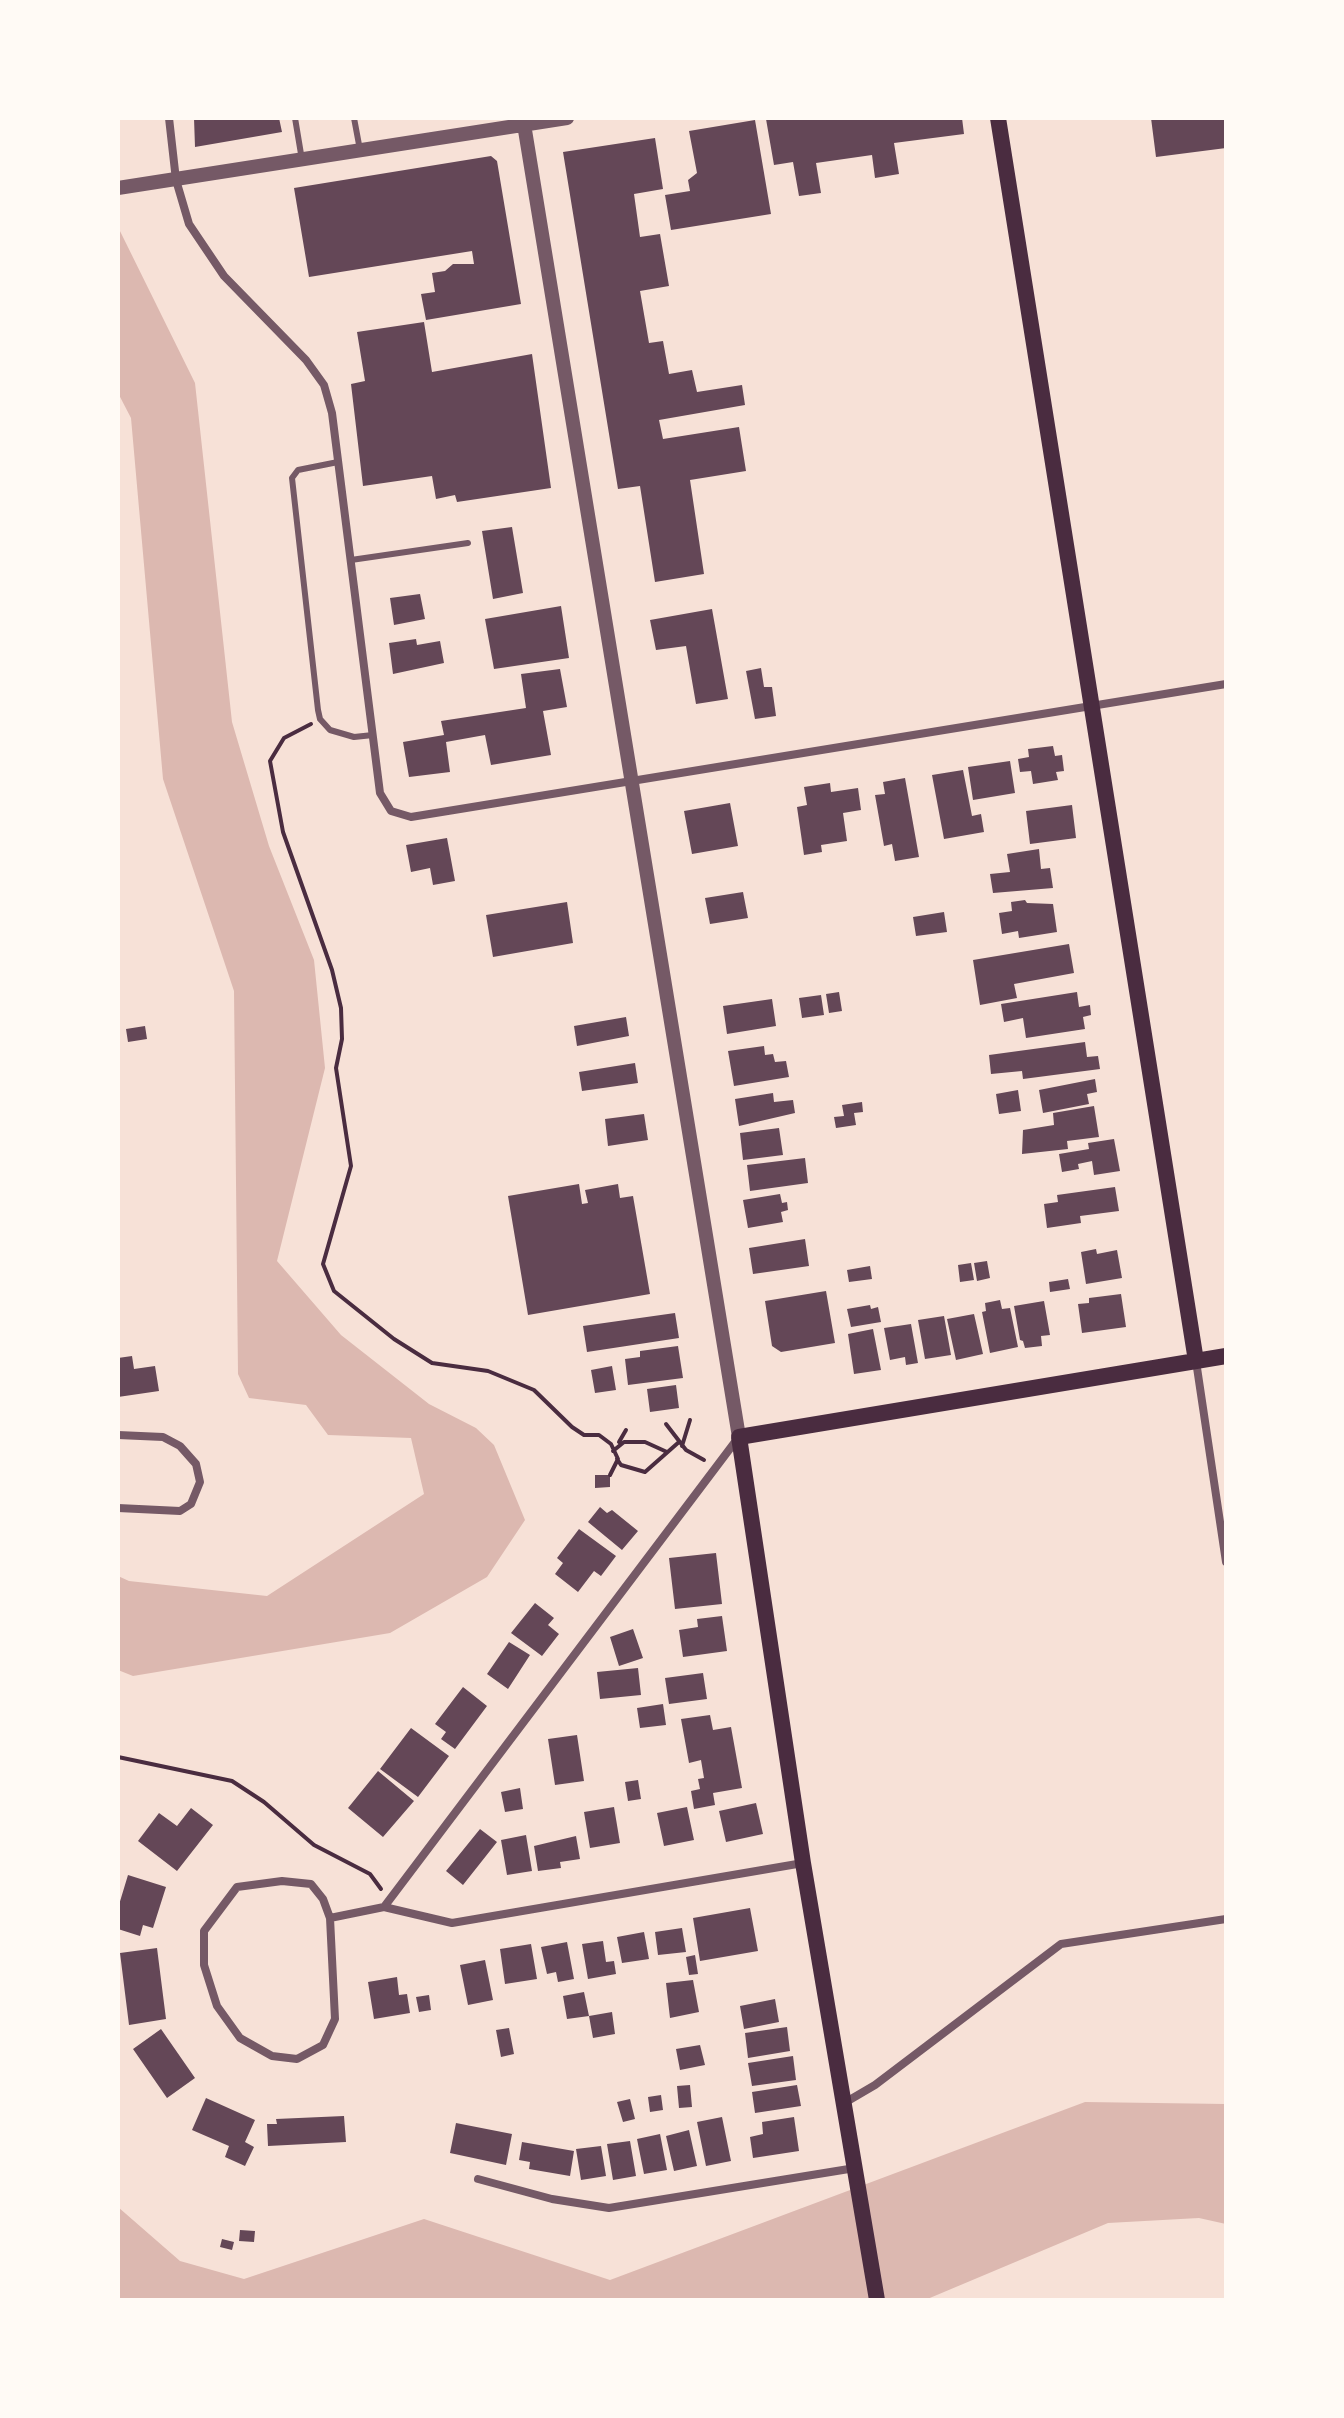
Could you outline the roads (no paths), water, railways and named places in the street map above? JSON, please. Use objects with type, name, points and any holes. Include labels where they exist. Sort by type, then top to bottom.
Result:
[{"type":"main road","points":[[998,118],[1089,706],[1196,1361]]},
{"type":"main road","points":[[877,2300],[846,2102],[803,1863],[739,1437],[1226,1356]]},
{"type":"street","points":[[169,118],[176,180],[189,224],[206,253],[306,360],[324,385],[338,462],[373,735],[384,802],[391,811],[411,817],[1226,684]]},
{"type":"street","points":[[118,188],[524,122],[567,118]]},
{"type":"street","points":[[384,1907],[739,1437],[524,122]]},
{"type":"street","points":[[1196,1361],[1226,1562]]},
{"type":"street","points":[[118,1435],[163,1437],[172,1441],[196,1464],[200,1482],[191,1504],[180,1511],[118,1508]]},
{"type":"street","points":[[330,1918],[384,1907],[452,1923],[803,1863]]},
{"type":"street","points":[[282,1881],[311,1884],[323,1899],[330,1918],[335,2019],[323,2045],[297,2059],[272,2056],[240,2038],[217,2006],[204,1965],[204,1931],[221,1905],[237,1887],[282,1881]]},
{"type":"street","points":[[846,2102],[875,2085],[1061,1944],[1226,1919]]},
{"type":"street","points":[[478,2179],[552,2199],[609,2208],[855,2168]]},
{"type":"lane","points":[[295,118],[302,160]]},
{"type":"lane","points":[[354,118],[360,151]]},
{"type":"lane","points":[[338,462],[298,470],[292,478],[320,719],[324,726],[340,734],[373,735]]},
{"type":"lane","points":[[351,560],[468,543]]}]
